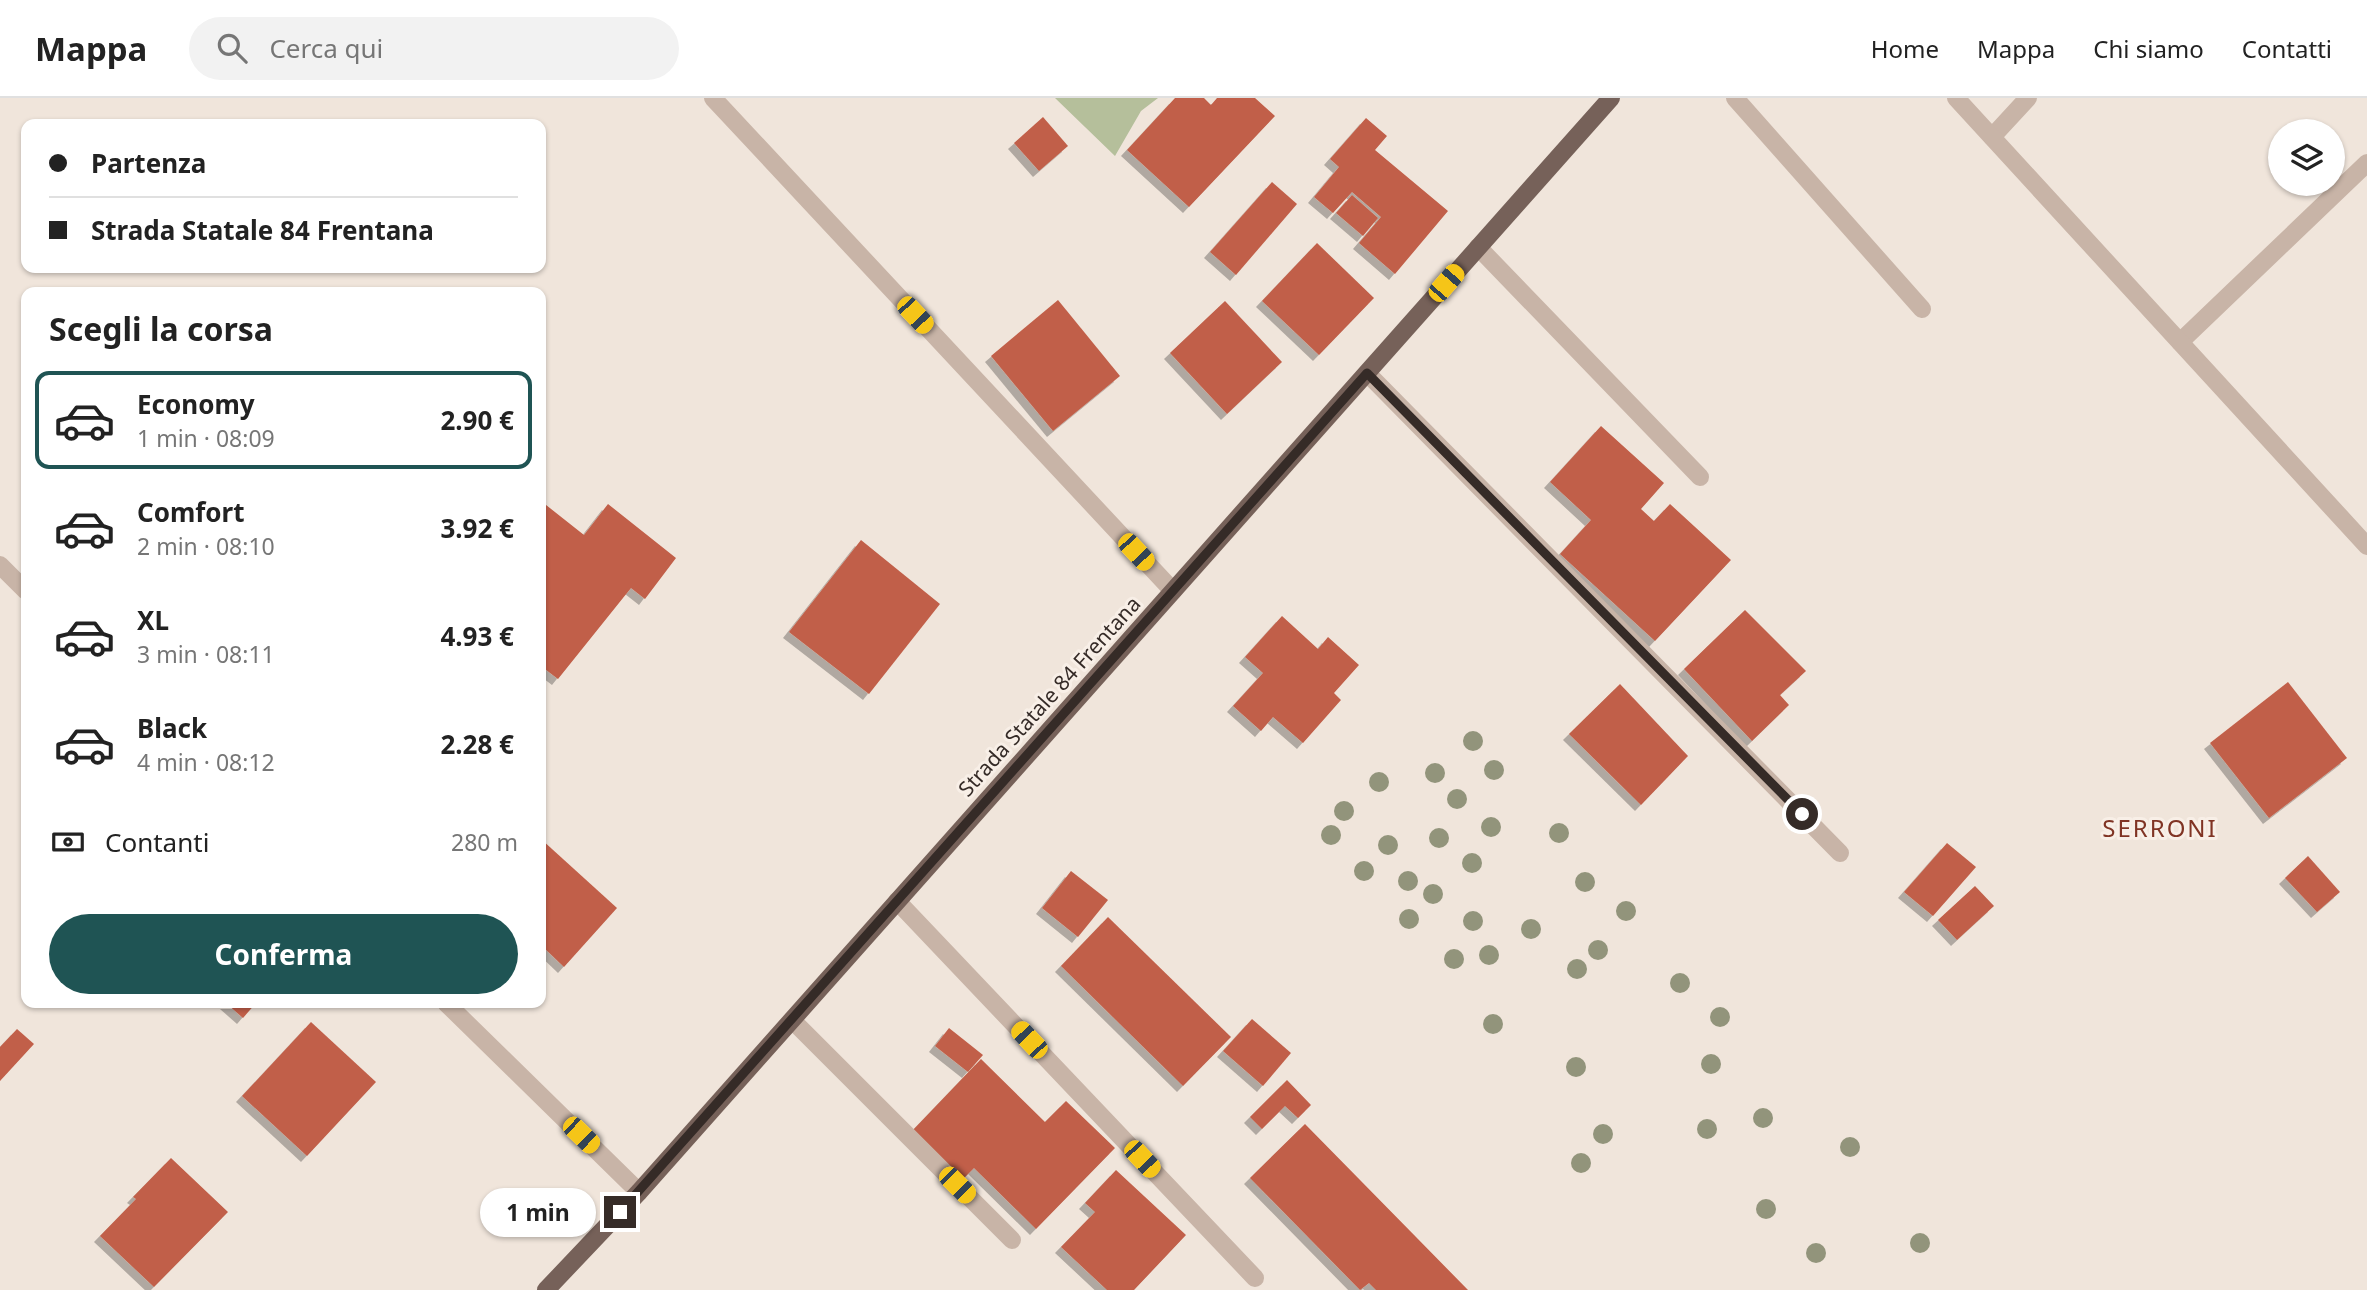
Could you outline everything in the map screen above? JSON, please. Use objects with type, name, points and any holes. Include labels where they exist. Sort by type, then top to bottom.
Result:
[{"type":"main road","name":"Strada Statale 84 Frentana","points":[[546,1290],[639,1192],[1611,98]]},
{"type":"street","points":[[713,98],[1173,591]]},
{"type":"street","points":[[1735,98],[1922,309]]},
{"type":"street","points":[[1956,98],[2367,546]]},
{"type":"street","points":[[1992,137],[2028,98]]},
{"type":"street","points":[[2180,342],[2367,163]]},
{"type":"street","points":[[1478,247],[1700,477]]},
{"type":"street","points":[[1367,373],[1840,853]]},
{"type":"street","points":[[0,565],[21,586]]},
{"type":"street","points":[[897,901],[1255,1279]]},
{"type":"street","points":[[451,1008],[639,1192]]},
{"type":"street","points":[[792,1020],[1012,1240]]},
{"type":"green space","points":[[1055,98],[1158,98],[1141,111],[1115,156]]},
{"type":"building","points":[[1175,98],[1204,98],[1211,105],[1217,98],[1255,98],[1275,116],[1189,207],[1127,150]]},
{"type":"building","points":[[1043,117],[1068,146],[1039,171],[1014,143]]},
{"type":"building","points":[[1366,118],[1387,136],[1375,150],[1448,211],[1395,274],[1359,243],[1381,217],[1352,192],[1333,213],[1314,197],[1339,167],[1330,159]]},
{"type":"building","points":[[1272,182],[1297,204],[1236,275],[1210,252]]},
{"type":"building","points":[[1352,195],[1378,218],[1363,236],[1336,213]]},
{"type":"building","points":[[1317,243],[1374,298],[1319,355],[1262,301]]},
{"type":"building","points":[[1058,300],[1120,376],[1053,431],[991,356]]},
{"type":"building","points":[[1225,301],[1282,362],[1227,414],[1170,353]]},
{"type":"building","points":[[1601,426],[1664,483],[1641,509],[1654,521],[1670,504],[1731,560],[1655,641],[1560,554],[1591,520],[1550,482]]},
{"type":"building","points":[[608,504],[676,558],[645,599],[631,588],[558,679],[546,670],[546,505],[584,535]]},
{"type":"building","points":[[861,540],[940,604],[869,694],[789,632]]},
{"type":"building","points":[[1745,610],[1806,671],[1780,695],[1789,705],[1752,741],[1684,669]]},
{"type":"building","points":[[1282,616],[1318,649],[1328,637],[1359,665],[1334,693],[1341,700],[1303,743],[1273,717],[1261,731],[1233,706],[1263,673],[1245,657]]},
{"type":"building","points":[[2288,682],[2347,758],[2269,818],[2210,743]]},
{"type":"building","points":[[1620,684],[1688,756],[1641,805],[1569,734]]},
{"type":"building","points":[[1947,843],[1976,867],[1933,916],[1904,892]]},
{"type":"building","points":[[546,844],[617,908],[564,967],[546,950]]},
{"type":"building","points":[[2308,856],[2340,892],[2317,912],[2285,878]]},
{"type":"building","points":[[1071,871],[1108,900],[1078,937],[1042,908]]},
{"type":"building","points":[[1975,886],[1994,906],[1957,940],[1938,920]]},
{"type":"building","points":[[1108,917],[1231,1037],[1183,1086],[1061,966]]},
{"type":"building","points":[[232,1008],[252,1008],[243,1018]]},
{"type":"building","points":[[1252,1019],[1291,1053],[1263,1086],[1223,1051]]},
{"type":"building","points":[[311,1022],[376,1082],[307,1156],[242,1096]]},
{"type":"building","points":[[949,1028],[983,1055],[968,1072],[935,1046]]},
{"type":"building","points":[[17,1029],[34,1044],[0,1081],[0,1047]]},
{"type":"building","points":[[981,1059],[1045,1122],[1066,1101],[1115,1148],[1036,1229],[974,1168],[963,1179],[913,1130]]},
{"type":"building","points":[[1287,1080],[1311,1105],[1298,1118],[1285,1106],[1262,1129],[1250,1117]]},
{"type":"building","points":[[1305,1124],[1468,1290],[1376,1290],[1369,1283],[1360,1290],[1250,1178]]},
{"type":"building","points":[[171,1158],[228,1212],[154,1287],[100,1236]]},
{"type":"building","points":[[1116,1170],[1186,1235],[1134,1290],[1107,1290],[1061,1247],[1095,1212],[1085,1203]]},
{"type":"district","name":"SERRONI","points":[[2160,827]]},
{"type":"route","points":[[620,1212],[1367,373],[1802,814]]}]
